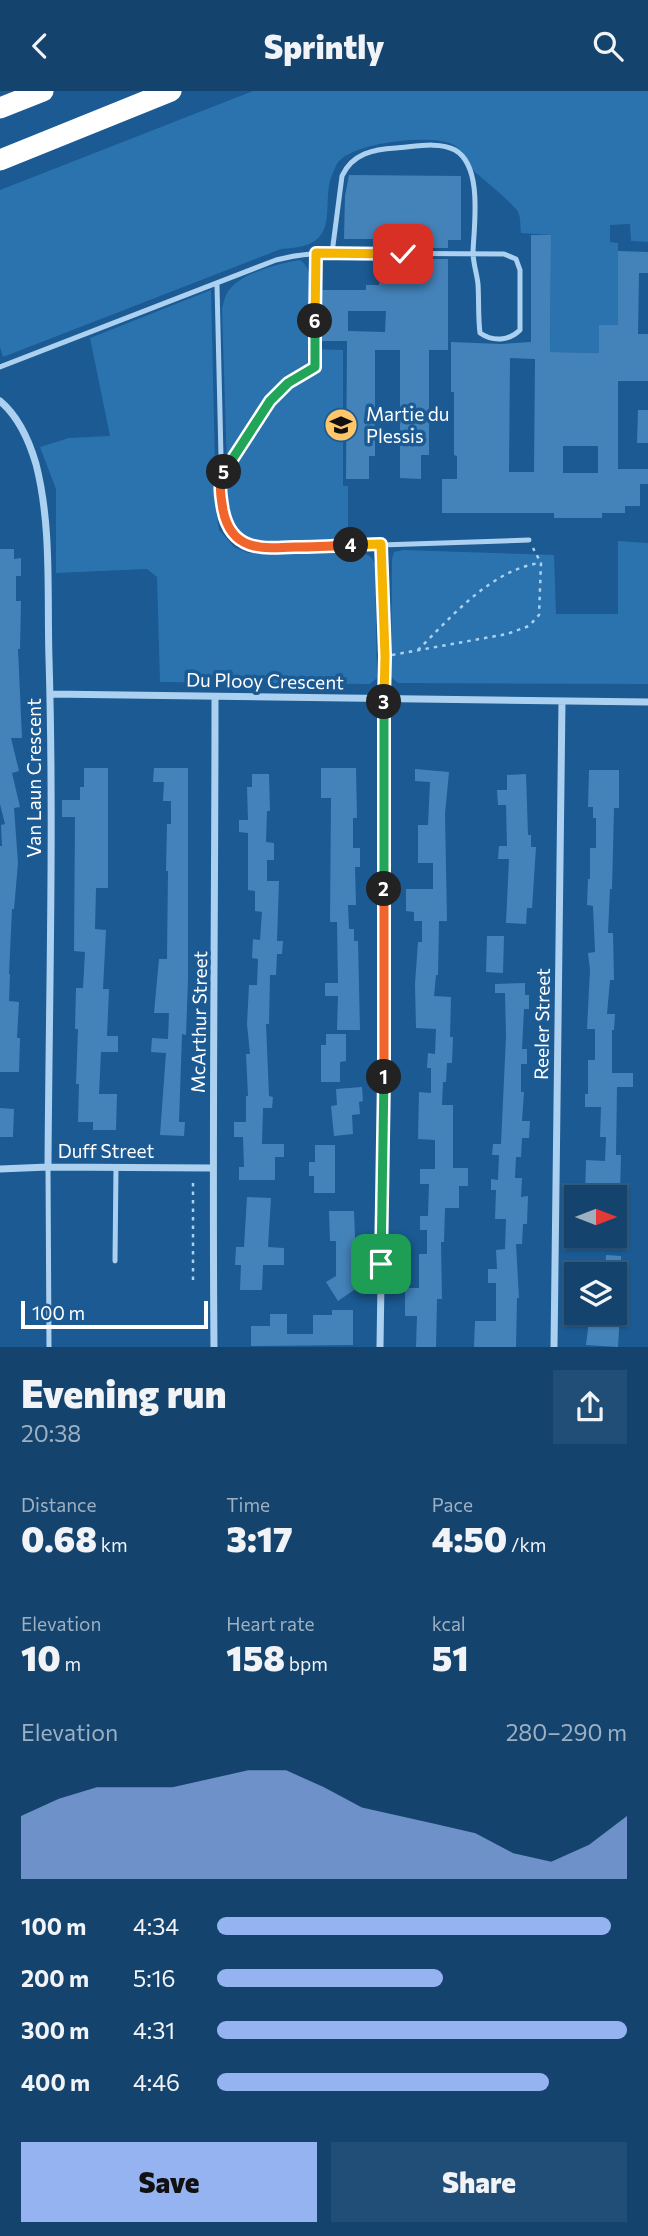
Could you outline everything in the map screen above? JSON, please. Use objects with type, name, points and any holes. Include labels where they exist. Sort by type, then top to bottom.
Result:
[{"type":"highway","points":[[0,108],[43,91]]},
{"type":"highway","points":[[0,160],[171,91]]},
{"type":"street","name":"Van Laun Crescent","points":[[0,401],[13,412],[26,436],[36,464],[45,520],[50,694],[48,1167]]},
{"type":"street","name":"Du Plooy Crescent","points":[[50,694],[648,702]]},
{"type":"street","name":"McArthur Street","points":[[214,1347],[212,1168],[215,697]]},
{"type":"street","points":[[380,1347],[385,1016],[384,698]]},
{"type":"street","name":"Reeler Street","points":[[554,1347],[562,701]]},
{"type":"street","name":"Duff Street","points":[[0,1169],[212,1168]]},
{"type":"lane","points":[[0,367],[276,260],[316,253],[473,254],[504,254],[516,260],[520,270],[520,330],[514,337],[502,339],[487,338],[480,333],[478,282],[473,254],[475,200],[468,168],[455,150],[431,146],[383,149],[355,158],[348,165],[340,187],[332,253]]},
{"type":"lane","points":[[217,285],[222,500],[226,524],[235,536],[246,544],[265,548],[529,541]]},
{"type":"lane","points":[[381,544],[384,698]]},
{"type":"lane","points":[[48,1167],[49,1347]]},
{"type":"lane","points":[[115,1261],[116,1167]]},
{"type":"path","points":[[221,477],[270,401],[288,383],[315,367],[316,253]]},
{"type":"path","points":[[385,656],[507,634],[529,626],[539,615],[541,563],[529,541]]},
{"type":"path","points":[[418,650],[472,597],[523,565],[541,563]]},
{"type":"path","points":[[193,1167],[193,1280]]},
{"type":"shaded area","points":[[253,91],[648,91],[648,242],[631,241],[630,224],[610,225],[610,242],[618,243],[618,325],[599,325],[599,353],[550,352],[551,235],[521,233],[520,217],[515,208],[475,172],[460,150],[452,144],[412,140],[361,149],[339,161],[328,190],[326,224],[320,236],[312,243],[281,249],[3,357],[0,347],[0,190]]},
{"type":"shaded area","points":[[300,260],[306,267],[313,288],[312,349],[343,350],[343,486],[348,486],[348,540],[285,543],[253,539],[241,533],[233,524],[230,514],[222,309],[224,301],[228,291],[243,278],[273,266]]},
{"type":"shaded area","points":[[211,290],[216,510],[219,530],[234,547],[248,553],[362,552],[371,557],[375,564],[377,678],[370,684],[160,682],[157,577],[147,569],[56,573],[56,489],[40,447],[69,438],[110,436],[90,338]]},
{"type":"shaded area","points":[[618,541],[648,543],[648,684],[398,683],[391,677],[394,552],[403,550],[554,555],[556,614],[618,614]]},
{"type":"building","points":[[349,175],[461,176],[461,240],[448,240],[448,248],[379,248],[379,239],[344,239],[345,196]]},
{"type":"building","points":[[531,235],[551,235],[550,352],[599,353],[599,325],[618,325],[618,251],[648,252],[648,273],[639,273],[638,334],[648,334],[648,381],[618,381],[618,469],[648,469],[648,484],[640,484],[640,506],[625,506],[625,513],[602,513],[602,518],[554,518],[554,513],[442,513],[442,479],[457,479],[457,456],[454,455],[454,392],[451,392],[451,342],[531,342]],"holes":[[[510,358],[535,359],[534,472],[509,472]],[[563,446],[598,446],[598,473],[563,473]]]},
{"type":"building","points":[[379,259],[448,259],[448,350],[429,350],[429,455],[421,455],[421,479],[400,478],[400,350],[375,350],[375,456],[369,456],[369,479],[346,479],[347,341],[322,341],[322,290],[366,290],[366,285],[379,285]],"holes":[[[348,311],[386,311],[385,332],[348,331]]]},
{"type":"building","points":[[638,410],[648,410],[648,443],[637,443]]},
{"type":"building","points":[[0,549],[14,549],[14,559],[21,558],[21,576],[16,576],[16,601],[21,601],[18,649],[22,738],[11,738],[19,771],[12,773],[20,807],[14,808],[18,863],[12,909],[9,974],[9,1001],[19,1002],[19,1072],[0,1072],[0,846],[1,825],[5,824],[0,804]]},
{"type":"building","points":[[84,768],[108,768],[108,888],[96,888],[95,929],[106,930],[103,989],[109,989],[107,1036],[118,1036],[118,1052],[101,1052],[99,1094],[117,1094],[116,1130],[93,1130],[93,1122],[78,1122],[76,988],[83,988],[85,952],[74,951],[75,817],[62,817],[62,800],[80,800],[80,787],[84,787]]},
{"type":"building","points":[[154,768],[188,768],[188,979],[186,1035],[182,1034],[179,1122],[185,1122],[184,1136],[160,1135],[166,1053],[151,1052],[152,1038],[168,1039],[169,1013],[154,1013],[159,959],[167,959],[167,824],[171,824],[171,801],[163,801],[164,782],[153,782]]},
{"type":"building","points":[[321,768],[356,768],[357,818],[353,818],[353,848],[360,848],[360,867],[355,867],[356,905],[348,905],[349,929],[354,929],[354,941],[358,941],[360,1030],[337,1030],[338,996],[325,996],[325,983],[338,983],[337,922],[330,922],[331,798],[321,798]]},
{"type":"building","points":[[415,769],[449,772],[445,814],[447,921],[439,921],[438,975],[434,996],[451,997],[452,1063],[447,1063],[442,1105],[453,1105],[453,1168],[468,1168],[468,1186],[459,1186],[459,1208],[445,1208],[444,1242],[441,1242],[442,1299],[437,1299],[436,1347],[416,1347],[417,1316],[405,1316],[405,1288],[419,1288],[419,1254],[427,1254],[427,1230],[420,1230],[420,1216],[428,1216],[429,1184],[420,1184],[420,1169],[435,1169],[435,1140],[418,1139],[419,1092],[431,1093],[431,1068],[427,1068],[428,1053],[435,1054],[436,1029],[416,1028],[415,984],[418,942],[422,942],[422,921],[414,921],[414,912],[406,911],[406,889],[433,889],[433,863],[418,863],[418,825],[428,825],[430,782],[415,781]]},
{"type":"building","points":[[589,770],[619,770],[619,808],[614,808],[608,933],[613,933],[614,980],[610,980],[607,1014],[615,1014],[612,1030],[612,1073],[633,1073],[633,1087],[617,1087],[616,1155],[621,1155],[620,1185],[585,1185],[586,1160],[605,1161],[606,1137],[600,1137],[601,1107],[585,1107],[585,1094],[588,1094],[588,1060],[595,1060],[595,1029],[587,1029],[590,970],[588,953],[595,952],[593,906],[587,905],[590,848],[596,848],[596,818],[593,818],[593,807],[588,807]]},
{"type":"building","points":[[252,774],[269,774],[270,811],[267,811],[266,842],[274,843],[274,860],[267,860],[267,881],[279,881],[277,941],[283,941],[282,954],[277,954],[276,975],[270,975],[269,1024],[266,1024],[269,1096],[273,1097],[272,1108],[263,1108],[262,1144],[284,1144],[284,1157],[275,1157],[275,1180],[239,1180],[239,1167],[244,1167],[243,1137],[234,1137],[234,1122],[246,1122],[246,1054],[250,1054],[247,1024],[249,985],[257,985],[258,959],[252,958],[253,939],[260,940],[262,912],[255,911],[255,891],[248,890],[248,833],[239,832],[239,820],[248,820],[247,787],[252,787]]},
{"type":"building","points":[[526,774],[528,835],[531,835],[531,847],[536,847],[532,908],[527,908],[526,924],[506,923],[509,859],[498,859],[499,846],[507,846],[506,805],[498,805],[497,790],[507,790],[507,775]]},
{"type":"building","points":[[487,936],[504,936],[503,973],[486,972]]},
{"type":"building","points":[[525,983],[525,995],[529,995],[529,1009],[524,1009],[522,1049],[527,1049],[527,1064],[521,1064],[521,1092],[524,1092],[522,1121],[530,1121],[529,1138],[522,1138],[521,1157],[516,1157],[515,1178],[522,1178],[521,1197],[528,1196],[527,1224],[523,1224],[522,1244],[516,1244],[519,1298],[516,1347],[474,1347],[475,1321],[496,1321],[496,1283],[488,1283],[488,1269],[497,1269],[496,1250],[505,1249],[506,1219],[495,1219],[496,1190],[491,1190],[491,1179],[498,1180],[499,1155],[492,1155],[493,1144],[501,1144],[506,1036],[505,993],[495,993],[495,984]]},
{"type":"building","points":[[326,1034],[346,1034],[346,1061],[340,1062],[340,1082],[321,1082],[321,1045],[326,1045]]},
{"type":"building","points":[[362,1087],[360,1114],[352,1115],[353,1134],[334,1136],[331,1106],[337,1105],[336,1089]]},
{"type":"building","points":[[0,1108],[14,1109],[13,1137],[0,1137]]},
{"type":"building","points":[[315,1145],[335,1145],[335,1193],[314,1193],[314,1176],[309,1176],[309,1162],[315,1162]]},
{"type":"building","points":[[247,1197],[271,1198],[268,1247],[284,1248],[284,1265],[263,1265],[262,1290],[240,1290],[241,1265],[235,1265],[236,1247],[244,1247]]},
{"type":"building","points":[[329,1211],[354,1211],[357,1288],[338,1301],[326,1282],[336,1276],[336,1241],[330,1241]]},
{"type":"building","points":[[606,1255],[621,1256],[621,1262],[606,1262]]},
{"type":"building","points":[[332,1310],[353,1310],[353,1345],[251,1346],[251,1326],[270,1326],[270,1314],[287,1314],[287,1334],[313,1334],[313,1315],[332,1315]]},
{"type":"building","points":[[588,1325],[619,1325],[618,1347],[586,1345]]},
{"type":"place","name":"Martie du Plessis","points":[[341,425]]},
{"type":"route","points":[[381,1264],[385,1016],[385,656],[381,544],[265,548],[246,544],[235,536],[226,524],[221,477],[270,401],[288,383],[315,367],[316,253],[403,254]]}]
